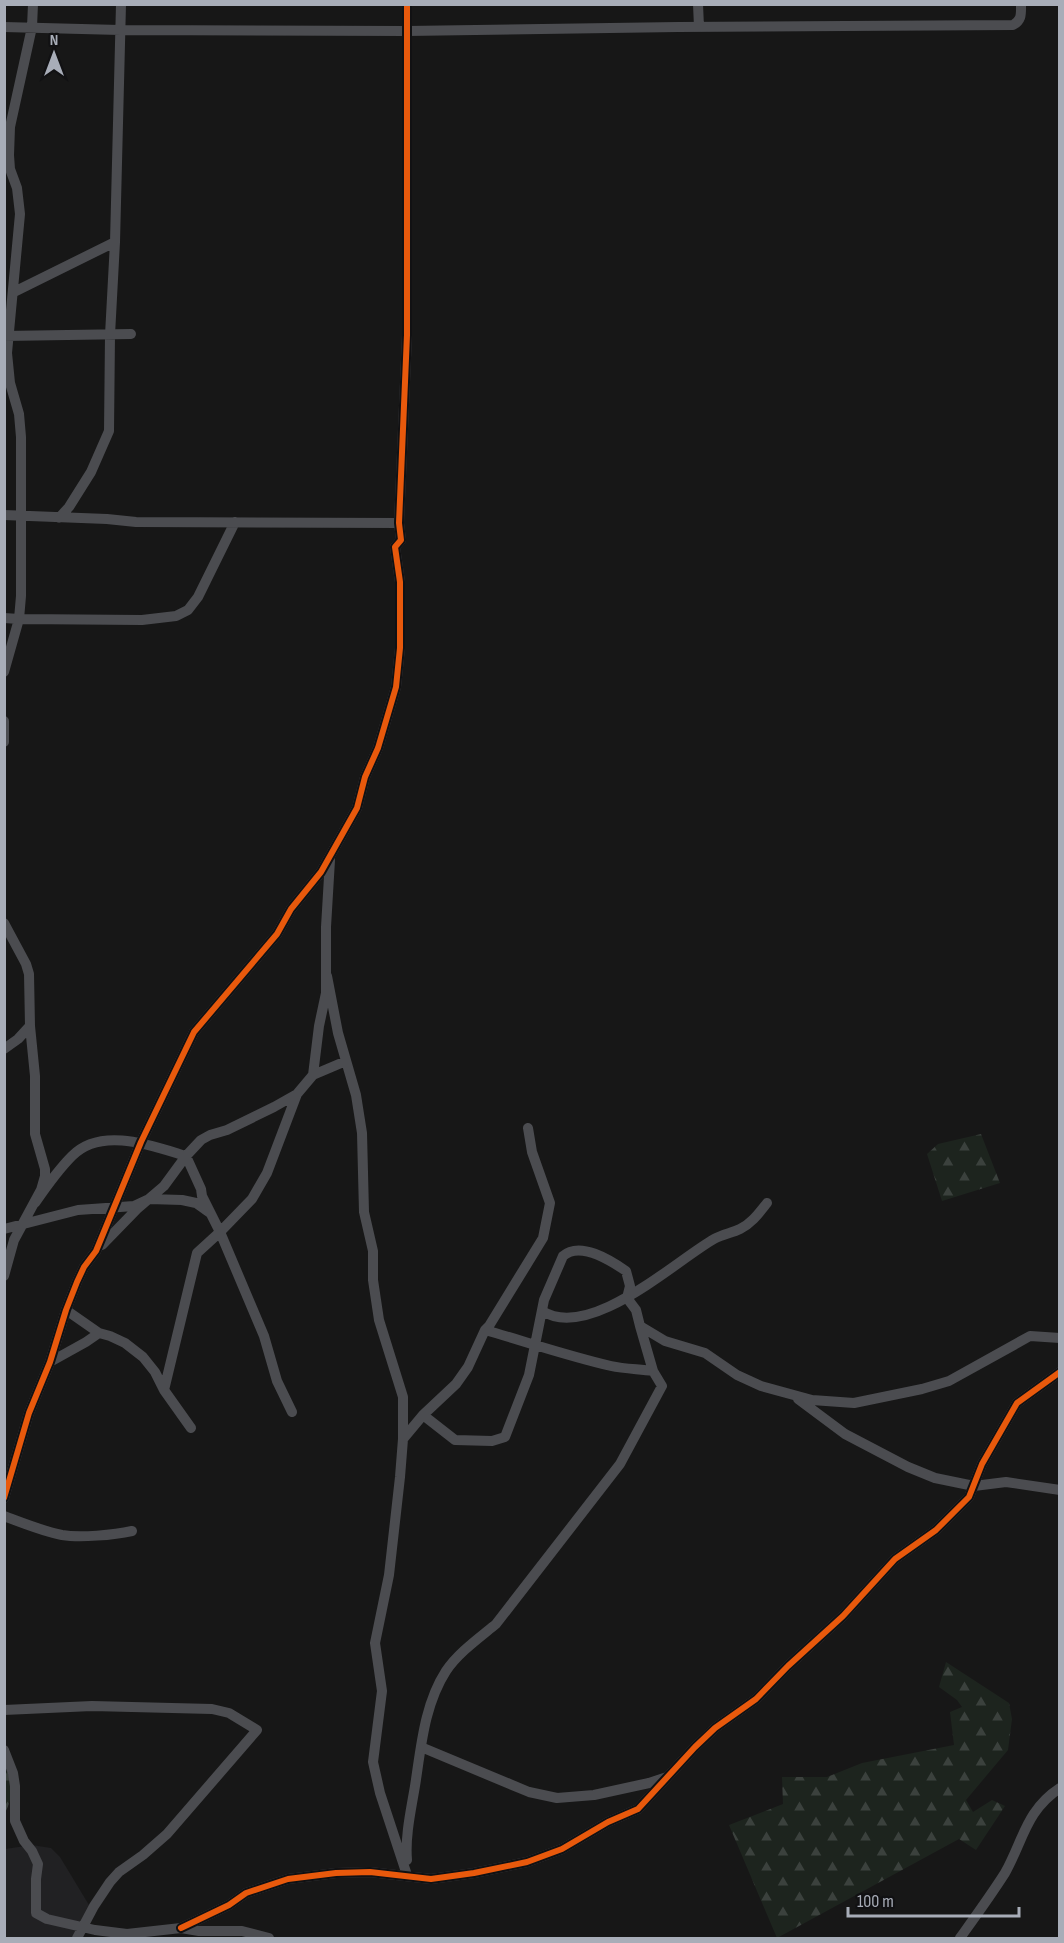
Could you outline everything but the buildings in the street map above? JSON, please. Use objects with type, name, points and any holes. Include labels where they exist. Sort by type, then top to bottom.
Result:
[{"type":"street","points":[[4,672],[19,619],[21,596],[21,437],[19,414],[10,383],[7,353],[7,336],[14,292],[17,226],[20,214],[17,188],[10,169],[10,127],[32,27],[33,4]]},
{"type":"street","points":[[59,518],[69,507],[91,472],[109,431],[121,4]]},
{"type":"street","points":[[96,1251],[141,1142],[194,1032],[277,934],[291,909],[321,872],[357,808],[365,777],[378,748],[394,694],[400,648],[400,582],[395,547],[401,540],[399,523],[407,335],[407,4]]},
{"type":"street","points":[[698,4],[699,27]]},
{"type":"street","points":[[4,27],[120,30],[407,31],[1013,25],[1021,18],[1021,4]]},
{"type":"street","points":[[14,292],[115,242]]},
{"type":"street","points":[[7,336],[131,334]]},
{"type":"street","points":[[4,515],[136,522],[399,523]]},
{"type":"street","points":[[4,618],[141,620],[176,616],[188,610],[198,597],[235,522]]},
{"type":"street","points":[[4,721],[4,742]]},
{"type":"street","points":[[313,1075],[326,993],[326,927],[330,856]]},
{"type":"street","points":[[4,923],[26,964],[30,987],[30,1026],[35,1076],[35,1134],[45,1169],[45,1176],[35,1203],[14,1240],[4,1276]]},
{"type":"street","points":[[327,976],[330,998],[356,1095],[362,1133],[364,1205],[373,1251],[373,1280],[377,1311],[403,1397],[403,1439],[389,1575],[375,1643],[382,1691],[373,1762],[380,1793],[407,1875]]},
{"type":"street","points":[[4,1049],[30,1026]]},
{"type":"street","points":[[164,1390],[197,1253],[252,1199],[267,1173],[297,1094],[313,1075],[346,1061]]},
{"type":"street","points":[[4,1498],[29,1413],[50,1362],[66,1310],[84,1268],[96,1251],[164,1186],[201,1140],[227,1130],[297,1094]]},
{"type":"street","points":[[403,1439],[423,1415],[456,1384],[468,1367],[484,1330],[489,1326],[543,1238],[550,1203],[531,1152],[528,1128]]},
{"type":"street","points":[[35,1203],[72,1155],[100,1141],[141,1142],[186,1156],[264,1336],[277,1382],[292,1412]]},
{"type":"street","points":[[4,1229],[78,1210],[134,1206],[149,1199],[182,1200],[196,1203],[210,1213]]},
{"type":"street","points":[[542,1311],[550,1315],[572,1318],[588,1315],[627,1298],[716,1238],[742,1228],[755,1218],[767,1203]]},
{"type":"street","points":[[407,1875],[406,1849],[421,1747],[433,1697],[446,1670],[471,1644],[496,1624],[620,1464],[662,1386],[653,1371],[636,1311],[627,1298],[630,1286],[626,1271],[604,1258],[572,1250],[562,1256],[544,1300],[529,1375],[505,1437],[492,1441],[455,1440],[423,1415]]},
{"type":"street","points":[[66,1310],[99,1333],[118,1340],[143,1357],[191,1428]]},
{"type":"street","points":[[640,1326],[665,1341],[705,1353],[737,1375],[754,1383],[812,1400],[847,1403],[873,1400],[949,1381],[1030,1336],[1059,1338]]},
{"type":"street","points":[[484,1330],[537,1344],[558,1353],[614,1366],[653,1371]]},
{"type":"street","points":[[50,1362],[99,1333]]},
{"type":"street","points":[[181,1928],[229,1905],[246,1893],[288,1879],[336,1873],[370,1872],[431,1879],[527,1862],[562,1849],[608,1822],[638,1809],[695,1747],[716,1728],[756,1699],[843,1616],[895,1559],[936,1530],[969,1497],[982,1464],[1017,1403],[1059,1372]]},
{"type":"street","points":[[793,1395],[845,1434],[908,1467],[935,1478],[974,1486],[1006,1482],[1059,1490]]},
{"type":"street","points":[[4,1516],[62,1535],[80,1536],[132,1531]]},
{"type":"street","points":[[4,1710],[92,1706],[212,1709],[229,1713],[257,1730],[166,1834],[110,1882],[77,1938]]},
{"type":"street","points":[[421,1747],[530,1792],[557,1798],[594,1795],[670,1776]]},
{"type":"street","points":[[4,1750],[14,1780],[10,1817],[15,1821],[38,1864],[36,1913],[47,1919],[127,1934],[181,1928],[198,1931],[242,1931],[269,1938]]},
{"type":"street","points":[[960,1938],[1005,1872],[1021,1841],[1025,1827],[1036,1809],[1059,1788]]},
{"type":"shaded area","points":[[32,1845],[51,1848],[60,1857],[92,1910],[81,1938],[5,1938],[5,1849]]},
{"type":"green space","points":[[981,1134],[1000,1183],[942,1201],[927,1154],[938,1144]]},
{"type":"green space","points":[[946,1662],[1009,1703],[1012,1719],[1008,1750],[966,1800],[973,1812],[992,1800],[1005,1806],[976,1850],[959,1839],[777,1938],[729,1825],[783,1804],[782,1777],[827,1777],[862,1763],[954,1745],[950,1712],[962,1707],[957,1700],[939,1687]]},
{"type":"green space","points":[[5,1767],[10,1778],[11,1790],[10,1801],[5,1813]]},
{"type":"cycle path","points":[[4,1498],[29,1413],[50,1362],[77,1282],[84,1267],[96,1251],[141,1142],[194,1032],[277,934],[291,909],[321,872],[357,808],[365,777],[378,748],[396,687],[400,648],[400,582],[395,547],[401,540],[399,523],[407,335],[407,4]]},
{"type":"cycle path","points":[[181,1928],[229,1905],[246,1893],[288,1879],[336,1873],[370,1872],[431,1879],[527,1862],[562,1849],[608,1822],[638,1809],[715,1728],[756,1699],[843,1616],[895,1559],[936,1530],[969,1497],[982,1464],[1017,1403],[1060,1372]]}]
